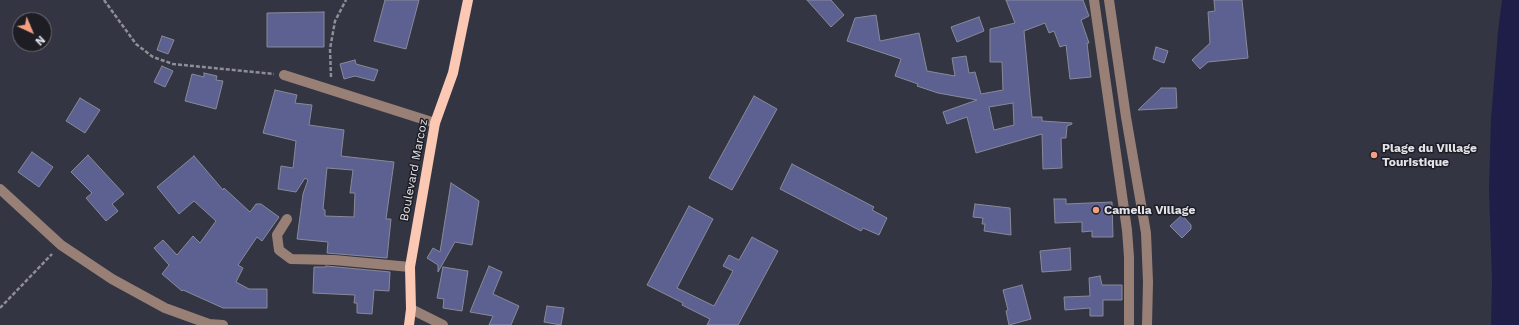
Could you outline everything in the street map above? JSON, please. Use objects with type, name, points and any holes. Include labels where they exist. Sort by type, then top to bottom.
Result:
[{"type":"main road","name":"Boulevard Marcoz","points":[[409,325],[411,309],[410,267],[435,123],[453,73],[468,0]]},
{"type":"street","points":[[1094,0],[1127,230],[1129,257],[1129,325]]},
{"type":"street","points":[[1109,0],[1126,117],[1146,233],[1148,282],[1147,325]]},
{"type":"street","points":[[284,75],[435,123]]},
{"type":"street","points":[[0,189],[61,245],[112,279],[165,308],[210,324],[222,325]]},
{"type":"street","points":[[286,219],[277,235],[279,250],[291,259],[334,260],[410,267]]},
{"type":"street","points":[[411,309],[443,325]]},
{"type":"path","points":[[104,0],[136,44],[153,56],[173,64],[284,75]]},
{"type":"path","points":[[332,90],[330,49],[335,21],[346,0]]},
{"type":"path","points":[[0,308],[61,245]]},
{"type":"shaded area","points":[[1502,0],[1519,0],[1519,325],[1491,325],[1492,280],[1489,190],[1491,119]]},
{"type":"building","points":[[385,0],[419,0],[406,49],[374,41]]},
{"type":"building","points":[[807,0],[831,0],[844,15],[831,27]]},
{"type":"building","points":[[1006,0],[1083,0],[1089,16],[1081,20],[1089,43],[1087,43],[1091,77],[1070,79],[1066,45],[1060,47],[1054,31],[1049,33],[1045,23],[1024,31],[1032,117],[1042,117],[1042,121],[1072,123],[1067,126],[1066,138],[1061,138],[1062,168],[1043,169],[1042,134],[976,153],[967,117],[947,124],[943,112],[977,100],[938,93],[917,86],[918,84],[895,76],[901,59],[847,41],[855,18],[876,15],[880,41],[919,33],[927,71],[955,76],[952,58],[966,56],[969,73],[975,72],[981,94],[1003,90],[1002,62],[990,62],[990,29],[1015,23]],"holes":[[[1013,103],[1014,125],[994,130],[989,107]]]},
{"type":"building","points":[[1214,0],[1242,0],[1248,58],[1208,62],[1200,69],[1192,60],[1210,43],[1208,12],[1215,11]]},
{"type":"building","points":[[324,12],[324,47],[267,47],[267,13]]},
{"type":"building","points":[[979,17],[984,31],[957,42],[951,27]]},
{"type":"building","points":[[162,36],[174,40],[168,54],[157,50]]},
{"type":"building","points":[[1156,47],[1168,51],[1164,63],[1153,59]]},
{"type":"building","points":[[355,60],[356,64],[378,70],[374,81],[355,76],[344,79],[340,64]]},
{"type":"building","points":[[162,66],[173,71],[165,87],[154,82]]},
{"type":"building","points":[[204,73],[217,76],[216,80],[223,81],[216,109],[185,101],[192,74],[204,77]]},
{"type":"building","points":[[1161,88],[1176,88],[1177,108],[1138,110]]},
{"type":"building","points":[[275,90],[297,95],[295,103],[312,105],[309,125],[344,130],[341,156],[394,162],[386,219],[391,219],[387,258],[327,253],[328,242],[297,239],[303,194],[308,180],[305,178],[296,192],[278,189],[281,166],[293,168],[296,141],[263,133]],"holes":[[[327,168],[353,170],[350,193],[355,193],[354,217],[325,216],[325,210],[323,209]]]},
{"type":"building","points":[[754,96],[777,109],[732,190],[709,178]]},
{"type":"building","points":[[80,98],[100,110],[85,133],[66,121]]},
{"type":"building","points":[[32,152],[53,167],[39,187],[18,172]]},
{"type":"building","points":[[88,155],[124,194],[112,204],[118,211],[106,221],[86,198],[92,193],[71,172]]},
{"type":"building","points":[[194,156],[223,190],[224,188],[250,212],[256,204],[261,204],[279,217],[262,241],[257,237],[238,265],[243,268],[236,282],[249,289],[267,289],[267,308],[223,308],[183,290],[182,291],[162,274],[169,265],[154,248],[163,240],[177,255],[193,236],[200,243],[216,221],[194,201],[179,214],[157,187]]},
{"type":"building","points":[[792,164],[874,207],[872,210],[887,218],[879,235],[863,228],[861,231],[780,189]]},
{"type":"building","points":[[451,183],[479,201],[472,245],[455,242],[438,272],[438,265],[427,258],[433,248],[440,252]]},
{"type":"building","points":[[1054,199],[1066,199],[1066,204],[1112,202],[1113,237],[1092,237],[1092,231],[1082,232],[1082,222],[1055,223]]},
{"type":"building","points":[[975,204],[1010,208],[1011,235],[984,231],[985,224],[982,224],[983,218],[973,217]]},
{"type":"building","points":[[689,206],[713,219],[677,288],[714,306],[733,271],[723,266],[729,255],[739,260],[752,237],[778,251],[738,325],[707,325],[710,319],[682,305],[683,303],[647,285]]},
{"type":"building","points":[[1182,215],[1191,225],[1191,229],[1182,238],[1170,226]]},
{"type":"building","points":[[1070,248],[1071,270],[1042,272],[1040,251]]},
{"type":"building","points":[[326,266],[390,272],[389,291],[374,290],[372,314],[357,313],[357,303],[354,303],[355,295],[313,293],[314,267]]},
{"type":"building","points":[[489,266],[502,272],[493,294],[519,306],[511,325],[489,325],[493,316],[470,312]]},
{"type":"building","points":[[443,267],[468,271],[462,311],[443,308],[444,299],[437,298]]},
{"type":"building","points":[[1100,276],[1102,285],[1122,285],[1122,300],[1103,300],[1103,316],[1090,316],[1090,308],[1065,310],[1064,297],[1090,296],[1089,278]]},
{"type":"building","points":[[1022,285],[1031,319],[1009,325],[1006,311],[1008,310],[1003,290]]},
{"type":"building","points":[[547,306],[564,308],[561,325],[544,322]]},
{"type":"place","name":"Plage du Village Touristique","points":[[1374,155]]},
{"type":"place","name":"Camelia Village","points":[[1096,210]]}]
